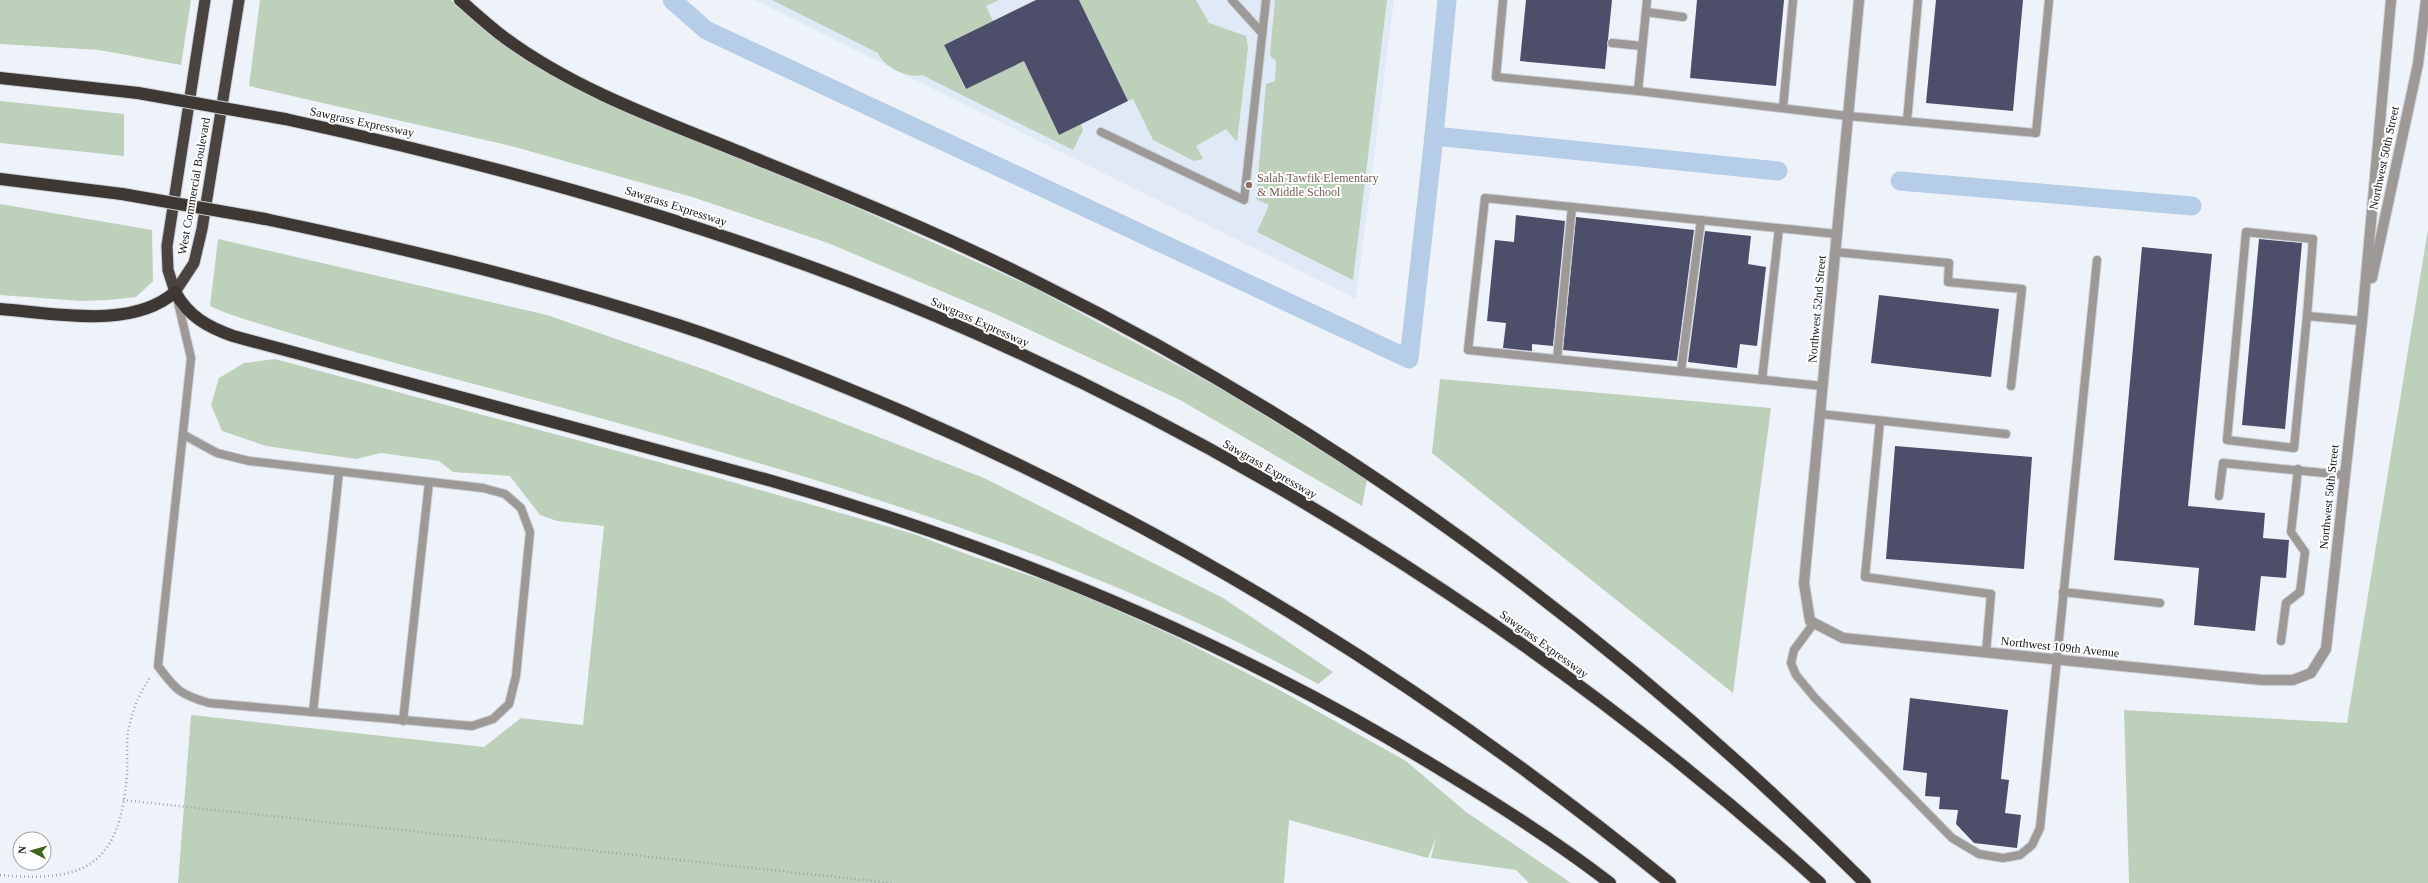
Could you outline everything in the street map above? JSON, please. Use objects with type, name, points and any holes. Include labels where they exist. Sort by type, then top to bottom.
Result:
[{"type":"highway","name":"West Commercial Boulevard","points":[[175,292],[168,270],[167,246],[206,0]]},
{"type":"highway","name":"West Commercial Boulevard","points":[[175,292],[194,262],[202,229],[240,0]]},
{"type":"highway","points":[[460,0],[504,37],[532,56],[588,87],[905,221],[1037,282],[1168,351],[1296,426],[1433,517],[1569,619],[1721,746],[1864,883]]},
{"type":"highway","name":"Sawgrass Expressway","points":[[0,78],[138,93],[285,119],[486,165],[656,214],[763,250],[857,284],[1039,363],[1127,407],[1302,503],[1386,554],[1471,609],[1632,725],[1708,786],[1820,883]]},
{"type":"highway","points":[[0,179],[122,194],[265,219],[397,246],[483,268],[680,325],[863,395],[1042,475],[1216,568],[1299,616],[1383,670],[1541,780],[1670,883]]},
{"type":"highway","points":[[0,308],[86,315],[117,315],[148,310],[167,300],[175,292],[185,308],[198,320],[233,336],[846,502],[982,548],[1109,598],[1225,650],[1346,713],[1476,791],[1537,831],[1610,883]]},
{"type":"street","name":"Northwest 52nd Street","points":[[1812,622],[1804,583],[1859,0]]},
{"type":"street","name":"Northwest 50th Street","points":[[2311,672],[2326,649],[2344,474],[2362,321],[2391,0]]},
{"type":"street","name":"Northwest 50th Street","points":[[2362,321],[2418,64],[2426,0]]},
{"type":"street","name":"Northwest 109th Avenue","points":[[1812,622],[1843,638],[1986,653],[2262,680],[2293,680],[2311,672]]},
{"type":"lane","points":[[1232,0],[1262,33]]},
{"type":"lane","points":[[1101,132],[1244,200],[1266,0]]},
{"type":"lane","points":[[1504,0],[1496,77],[1848,116],[2036,133],[2049,0]]},
{"type":"lane","points":[[1638,92],[1647,0]]},
{"type":"lane","points":[[1783,108],[1793,0]]},
{"type":"lane","points":[[1907,121],[1918,0]]},
{"type":"lane","points":[[1646,12],[1683,17]]},
{"type":"lane","points":[[1612,43],[1642,46]]},
{"type":"lane","points":[[1823,386],[1468,350],[1485,198],[1837,234]]},
{"type":"lane","points":[[1557,359],[1572,207]]},
{"type":"lane","points":[[1681,371],[1701,220]]},
{"type":"lane","points":[[1762,380],[1779,228]]},
{"type":"lane","points":[[2246,232],[2313,239],[2307,316],[2294,448],[2227,440],[2246,232]]},
{"type":"lane","points":[[1835,252],[1950,263],[1948,282],[2022,289],[2011,386]]},
{"type":"lane","points":[[1812,622],[1794,650],[1791,663],[1796,675],[1815,698],[1952,838],[1979,854],[2003,858],[2020,855],[2032,845],[2040,828],[2097,260]]},
{"type":"lane","points":[[175,292],[191,358],[184,435],[158,666],[172,685],[187,697],[209,703],[472,726],[493,719],[509,704],[516,676],[530,532],[521,508],[505,494],[483,488],[249,462],[217,453],[184,435]]},
{"type":"lane","points":[[2307,316],[2362,321]]},
{"type":"lane","points":[[1820,414],[2006,434]]},
{"type":"lane","points":[[1880,421],[1865,577],[1991,594],[1986,653]]},
{"type":"lane","points":[[2219,496],[2223,463],[2298,468],[2344,474]]},
{"type":"lane","points":[[2281,641],[2286,603],[2300,592],[2305,552],[2291,532],[2298,468]]},
{"type":"lane","points":[[313,712],[339,472]]},
{"type":"lane","points":[[403,721],[428,482]]},
{"type":"lane","points":[[2064,592],[2160,603]]},
{"type":"path","points":[[0,875],[40,879],[74,872],[89,866],[103,856],[120,821],[127,776],[129,725],[138,697],[158,666]]},
{"type":"path","points":[[123,800],[892,883]]},
{"type":"shaded area","name":"Salah Tawfik Elementary & Middle School","points":[[755,0],[1394,0],[1356,299],[897,71]]},
{"type":"green space","points":[[0,0],[191,0],[181,65],[99,50],[0,44]]},
{"type":"green space","points":[[260,0],[451,0],[497,37],[544,71],[606,101],[857,208],[1034,288],[1225,391],[1367,479],[1362,506],[1180,400],[1000,316],[828,243],[692,197],[515,147],[249,86]]},
{"type":"green space","points":[[772,0],[999,0],[986,6],[993,21],[944,45],[965,89],[1024,61],[1059,135],[1081,124],[1083,130],[1073,150],[922,75],[910,75],[897,71],[885,63],[878,53]]},
{"type":"green space","points":[[1079,0],[1196,0],[1209,23],[1246,36],[1248,48],[1237,142],[1226,129],[1196,146],[1203,159],[1194,161],[1153,140],[1133,99],[1128,101]]},
{"type":"green space","points":[[1275,0],[1387,0],[1353,280],[1257,232],[1269,205],[1256,199],[1266,84],[1275,81],[1276,61],[1271,57],[1270,53]]},
{"type":"green space","points":[[0,101],[124,114],[124,156],[0,143]]},
{"type":"green space","points":[[0,204],[152,230],[153,281],[136,297],[108,300],[81,301],[0,295]]},
{"type":"green space","points":[[2428,229],[2428,883],[2129,883],[2124,710],[2347,723]]},
{"type":"green space","points":[[218,239],[547,315],[706,370],[984,478],[1223,598],[1333,672],[1318,684],[1226,637],[1133,594],[1037,556],[842,488],[644,430],[345,349],[226,313],[210,306]]},
{"type":"green space","points":[[275,359],[718,478],[914,534],[969,555],[1069,589],[1176,637],[1276,688],[1406,761],[1466,812],[1571,883],[1529,883],[1516,870],[1431,858],[1436,837],[1428,858],[1289,820],[1284,883],[178,883],[191,715],[484,747],[521,718],[583,725],[604,526],[557,521],[540,515],[510,476],[453,472],[439,461],[381,453],[356,459],[266,446],[222,431],[211,405],[219,378],[244,363]]},
{"type":"green space","points":[[1440,379],[1771,408],[1733,693],[1432,453]]},
{"type":"building","points":[[1036,0],[1079,0],[1128,101],[1059,135],[1024,61],[966,89],[944,45]]},
{"type":"building","points":[[1526,0],[1612,0],[1605,69],[1520,61]]},
{"type":"building","points":[[1697,0],[1784,0],[1776,86],[1690,78]]},
{"type":"building","points":[[1936,0],[2023,0],[2013,111],[1926,103]]},
{"type":"building","points":[[1516,215],[1565,221],[1553,346],[1532,344],[1532,351],[1503,348],[1506,323],[1487,321],[1495,240],[1514,242]]},
{"type":"building","points":[[1576,217],[1694,230],[1677,361],[1563,350]]},
{"type":"building","points":[[1705,231],[1751,236],[1748,264],[1766,267],[1757,346],[1740,344],[1737,368],[1688,362]]},
{"type":"building","points":[[2259,239],[2302,243],[2285,429],[2242,425]]},
{"type":"building","points":[[2142,247],[2212,254],[2188,506],[2265,513],[2263,538],[2289,540],[2286,578],[2261,576],[2255,631],[2194,625],[2199,568],[2114,560]]},
{"type":"building","points":[[1879,295],[1999,309],[1991,377],[1871,363]]},
{"type":"building","points":[[1895,446],[2032,457],[2024,569],[1886,559]]},
{"type":"building","points":[[1910,698],[2008,710],[2001,779],[2009,780],[2005,813],[2021,815],[2017,848],[1974,843],[1956,824],[1958,810],[1939,809],[1940,797],[1925,796],[1927,773],[1903,770]]},
{"type":"waterway","points":[[672,0],[706,30],[1409,359],[1434,136],[1778,171]]},
{"type":"waterway","points":[[1434,136],[1447,0]]},
{"type":"waterway","points":[[1900,181],[2192,206]]},
{"type":"place","name":"Salah Tawfik Elementary & Middle School","points":[[1249,185]]}]
